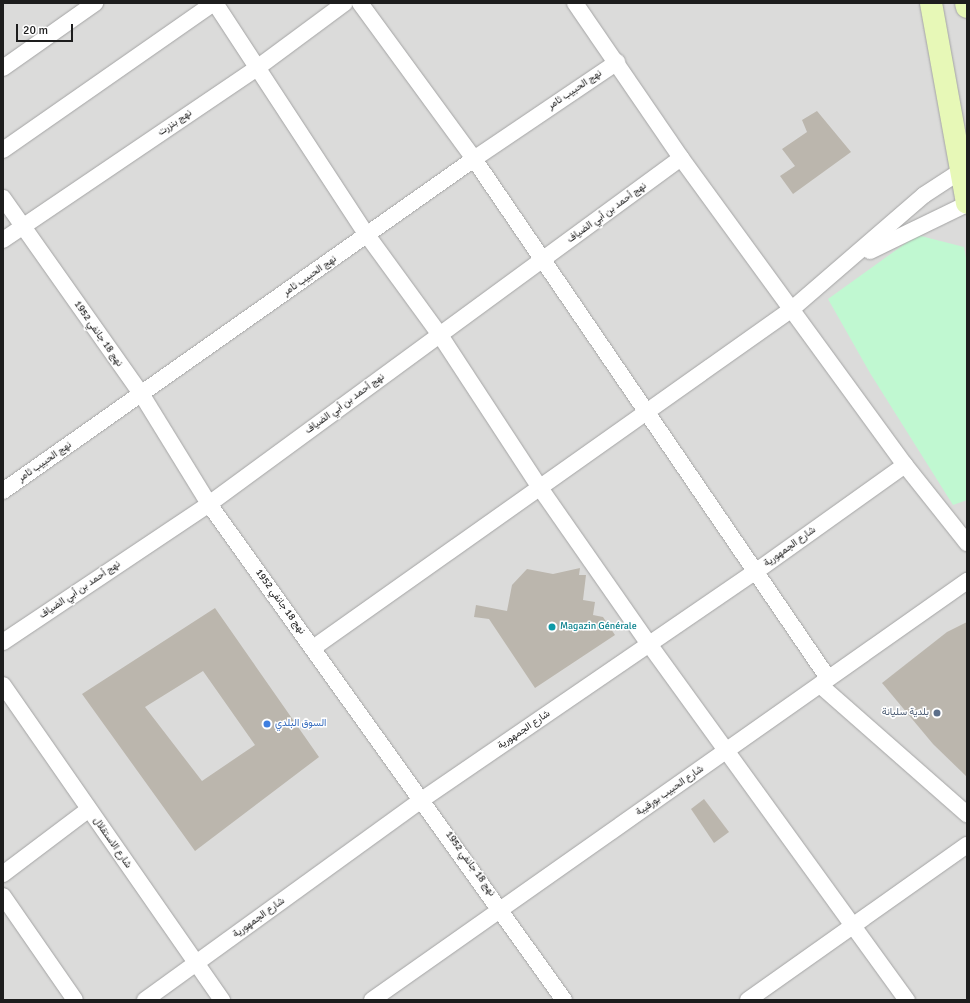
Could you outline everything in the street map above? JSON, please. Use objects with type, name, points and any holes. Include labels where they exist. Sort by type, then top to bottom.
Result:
[{"type":"main road","points":[[931,3],[964,168],[967,203]]},
{"type":"main road","points":[[966,3],[967,7]]},
{"type":"street","points":[[3,68],[95,3]]},
{"type":"street","points":[[3,150],[214,3],[367,235],[440,335],[540,488],[649,644],[854,923],[908,1000]]},
{"type":"street","name":"نهج بنزرت","points":[[3,240],[257,68],[345,3]]},
{"type":"street","points":[[360,3],[474,159],[649,411],[755,572],[824,682],[967,814]]},
{"type":"street","points":[[575,3],[617,62],[681,158],[905,465],[967,543]]},
{"type":"street","name":"نهج الحبيب ثامر","points":[[3,491],[142,395],[474,159],[617,62]]},
{"type":"street","name":"نهج أحمد بن أبي الضياف","points":[[3,642],[209,504],[681,158]]},
{"type":"street","points":[[313,648],[792,309],[846,264],[924,195],[964,168]]},
{"type":"street","name":"نهج 18 جانفي 1952","points":[[3,198],[142,395],[209,504],[502,909],[564,1000]]},
{"type":"street","points":[[846,264],[910,230],[967,203]]},
{"type":"street","name":"شارع الجمهورية","points":[[145,1000],[423,799],[755,572],[905,465]]},
{"type":"street","name":"شارع الحبيب بورقيبة","points":[[372,1000],[728,751],[967,581]]},
{"type":"street","name":"شارع الاستقلال","points":[[3,685],[88,810],[222,1000]]},
{"type":"street","points":[[3,874],[88,810]]},
{"type":"street","points":[[748,1000],[854,923],[967,845]]},
{"type":"street","points":[[3,896],[75,1000]]},
{"type":"shaded area","points":[[3,3],[967,3],[967,1000],[3,1000]]},
{"type":"green space","points":[[917,235],[964,247],[967,263],[967,500],[953,505],[870,373],[828,299]]},
{"type":"building","points":[[817,111],[851,152],[793,194],[780,176],[795,166],[782,149],[807,132],[802,120]]},
{"type":"building","name":"Magazin Générale","points":[[580,568],[579,575],[586,575],[583,600],[595,602],[593,615],[603,617],[615,635],[535,688],[489,619],[474,617],[476,605],[507,611],[512,585],[527,569],[553,574]]},
{"type":"building","points":[[215,608],[319,757],[195,851],[82,694]],"holes":[[[203,671],[255,745],[202,781],[145,707]]]},
{"type":"building","name":"بلدية سليانة","points":[[967,622],[967,777],[933,744],[882,683],[947,632]]},
{"type":"building","points":[[704,799],[729,832],[714,843],[691,809]]},
{"type":"place","name":"Magazin Générale","points":[[552,627]]},
{"type":"place","name":"بلدية سليانة","points":[[937,713]]},
{"type":"place","name":"السوق البلدي","points":[[267,724]]}]
